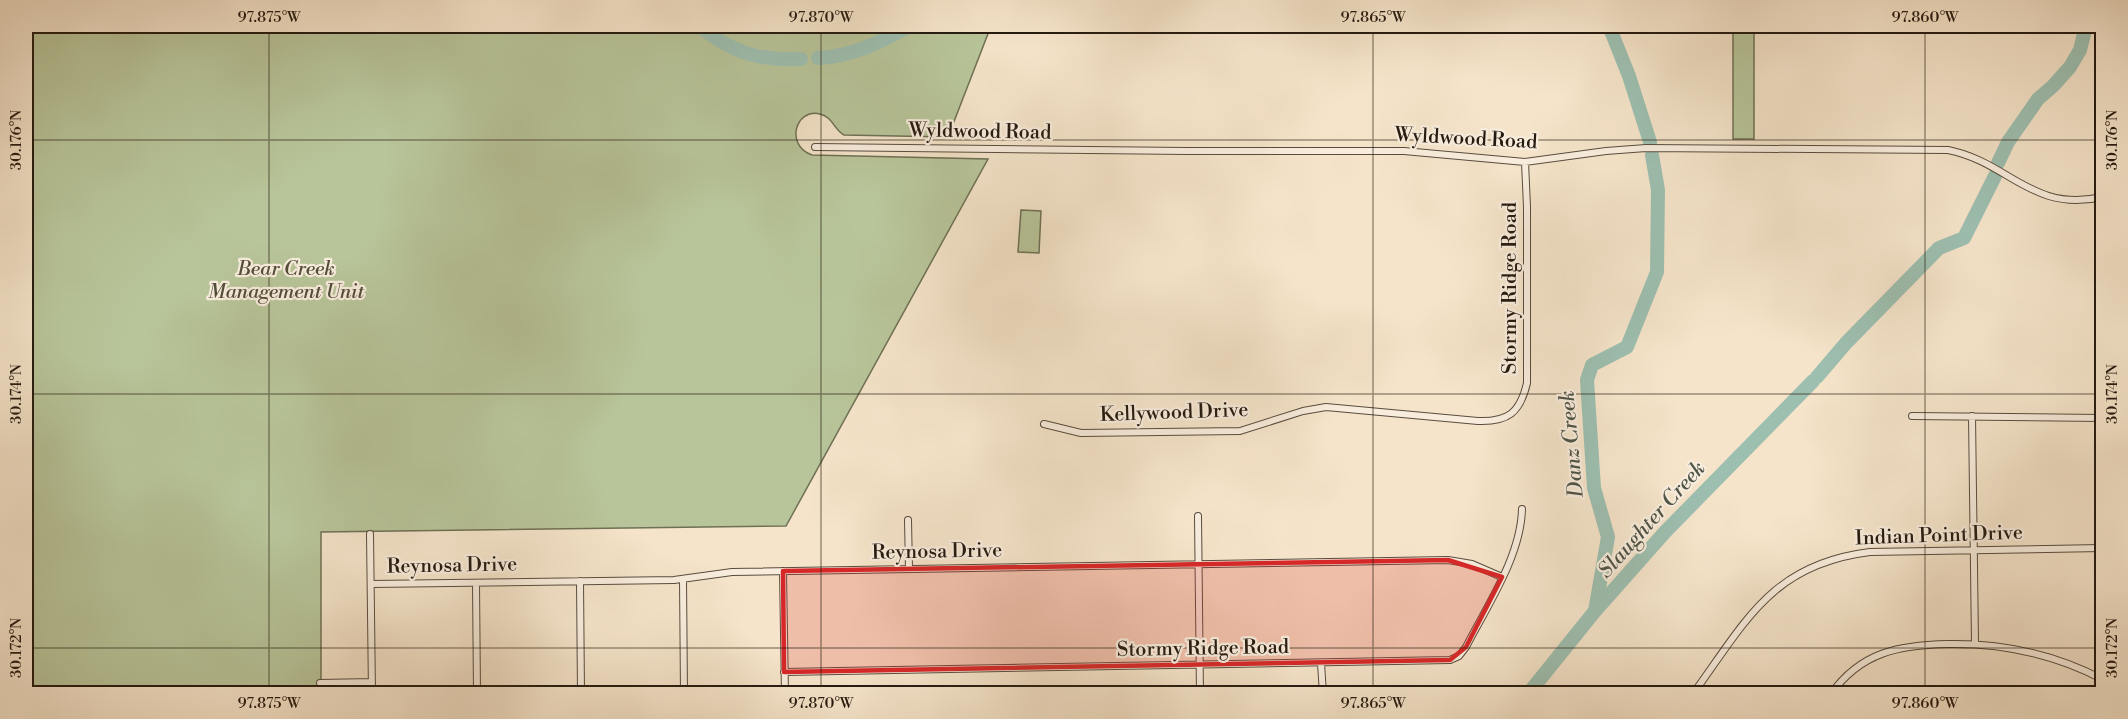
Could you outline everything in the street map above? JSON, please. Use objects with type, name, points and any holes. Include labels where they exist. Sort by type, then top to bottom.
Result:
[{"type":"street","name":"Wyldwood Road","points":[[815,147],[1404,152],[1525,162],[1646,148],[1948,150],[1971,157],[2036,192],[2055,199],[2076,201],[2103,198]]},
{"type":"street","name":"Stormy Ridge Road","points":[[1515,411],[1525,394],[1527,383],[1525,162]]},
{"type":"street","name":"Kellywood Drive","points":[[1044,424],[1081,433],[1203,433],[1251,429],[1303,411],[1326,407],[1478,421],[1501,420],[1515,411]]},
{"type":"street","points":[[1912,416],[2103,418]]},
{"type":"street","points":[[1972,416],[1975,644]]},
{"type":"street","name":"Stormy Ridge Road","points":[[784,672],[1321,663],[1456,658],[1466,647],[1502,577],[1517,543],[1522,509]]},
{"type":"street","points":[[1198,516],[1200,693]]},
{"type":"street","points":[[908,520],[909,569]]},
{"type":"street","points":[[370,534],[372,693]]},
{"type":"street","name":"Indian Point Drive","points":[[1693,693],[1753,610],[1778,587],[1801,572],[1833,559],[1870,552],[2103,548]]},
{"type":"street","name":"Reynosa Drive","points":[[371,584],[683,579],[724,572],[1448,560],[1472,564],[1502,577]]},
{"type":"street","points":[[783,571],[784,693]]},
{"type":"street","points":[[683,579],[684,693]]},
{"type":"street","points":[[580,581],[581,693]]},
{"type":"street","points":[[476,583],[477,693]]},
{"type":"street","points":[[1831,693],[1857,666],[1883,653],[1911,645],[2003,646],[2072,664],[2103,680]]},
{"type":"street","points":[[1321,663],[1323,693]]},
{"type":"street","points":[[320,683],[372,682]]},
{"type":"highlighted area","points":[[1448,560],[1502,577],[1466,647],[1450,660],[784,672],[783,571]]},
{"type":"green space","name":"Bear Creek Management Unit","points":[[26,26],[991,26],[948,137],[844,135],[831,121],[820,114],[804,117],[796,129],[798,144],[812,155],[988,159],[786,526],[321,532],[321,693],[26,693]]},
{"type":"green space","points":[[1733,26],[1754,26],[1754,139],[1733,139]]},
{"type":"green space","points":[[1021,210],[1041,211],[1039,253],[1018,252]]},
{"type":"waterway","name":"Danz Creek","points":[[700,26],[723,43],[747,53],[760,57],[801,59]]},
{"type":"waterway","name":"Danz Creek","points":[[818,58],[842,55],[865,48],[909,26]]},
{"type":"waterway","name":"Danz Creek","points":[[1609,26],[1629,76],[1650,142]]},
{"type":"waterway","name":"Slaughter Creek","points":[[1998,163],[2008,142],[2038,99],[2070,67],[2080,50],[2085,30],[2089,26]]},
{"type":"waterway","name":"Danz Creek","points":[[1595,611],[1608,537],[1594,488],[1587,380],[1592,365],[1627,347],[1657,272],[1658,190],[1652,155]]},
{"type":"waterway","name":"Slaughter Creek","points":[[1817,377],[1846,343],[1939,248],[1964,238],[1995,176]]},
{"type":"waterway","name":"Slaughter Creek","points":[[1528,694],[1595,611],[1665,532],[1813,381]]}]
